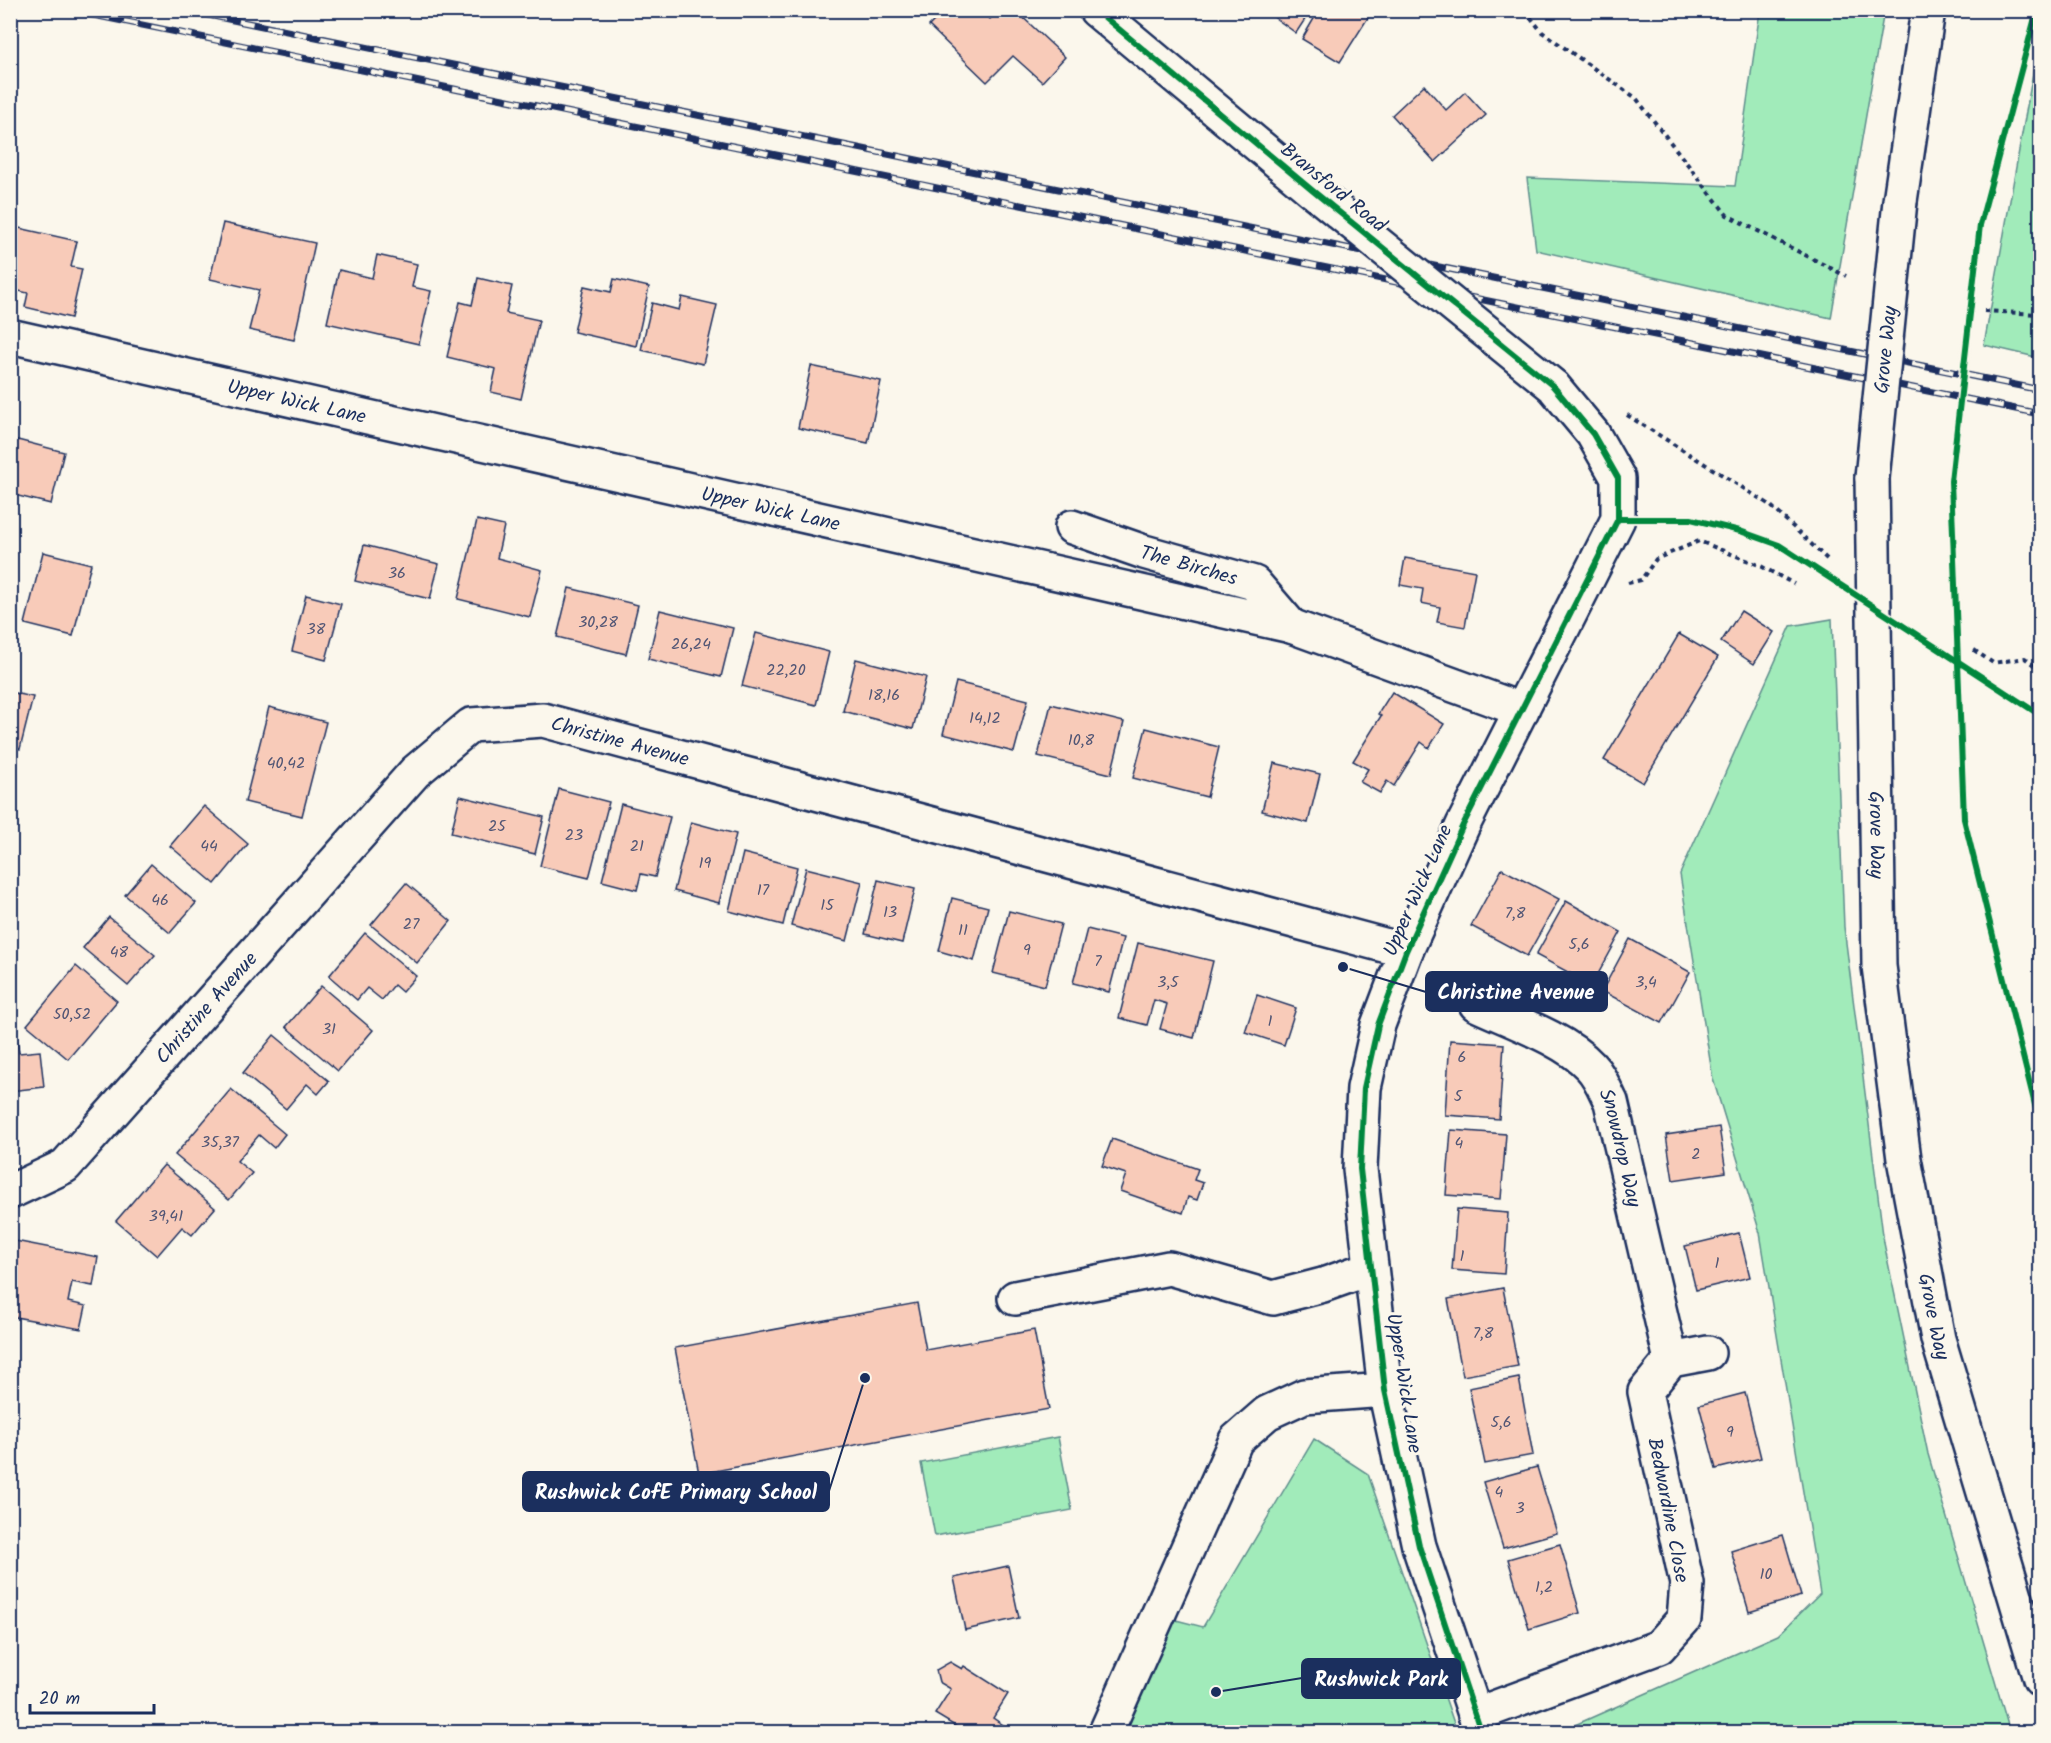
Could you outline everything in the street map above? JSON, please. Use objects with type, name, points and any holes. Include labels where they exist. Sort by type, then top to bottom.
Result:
[{"type":"main road","name":"Bransford Road","points":[[1096,10],[1560,395]]},
{"type":"main road","name":"Grove Way","points":[[1928,10],[1900,201],[1872,477],[1879,966],[1904,1159],[1938,1339],[2036,1650],[2040,1679]]},
{"type":"main road","name":"Upper Wick Lane","points":[[10,336],[1291,626],[1522,710]]},
{"type":"main road","name":"Upper Wick Lane","points":[[1478,1724],[1419,1546],[1385,1390],[1360,1169],[1364,1088],[1378,1025],[1406,951],[1463,825],[1618,519],[1618,478],[1593,434],[1560,395]]},
{"type":"main road","name":"The Birches","points":[[1072,527],[1144,552],[1254,583],[1291,626]]},
{"type":"main road","name":"Christine Avenue","points":[[10,1192],[65,1166],[415,772],[471,725],[543,720],[1406,951]]},
{"type":"main road","name":"Snowdrop Way","points":[[1476,1004],[1560,1043],[1590,1065],[1600,1078],[1611,1102],[1671,1359]]},
{"type":"main road","points":[[1015,1298],[1169,1268],[1273,1298],[1323,1285],[1371,1268]]},
{"type":"main road","points":[[1671,1359],[1708,1353]]},
{"type":"main road","name":"Bedwardine Close","points":[[1478,1724],[1659,1647],[1684,1619],[1687,1584],[1645,1392],[1671,1359]]},
{"type":"main road","name":"Upper Wick Lane","points":[[1106,1732],[1236,1440],[1267,1413],[1304,1396],[1385,1390]]},
{"type":"path","points":[[1525,10],[1542,32],[1636,98],[1727,215],[1846,276]]},
{"type":"path","points":[[1984,311],[2040,314]]},
{"type":"path","points":[[1560,395],[1620,410],[1770,505],[1828,560]]},
{"type":"path","points":[[1582,590],[1641,580],[1656,559],[1699,541],[1759,565],[1794,584]]},
{"type":"path","points":[[1974,650],[1993,663],[2025,658],[2040,670]]},
{"type":"green space","points":[[1760,11],[1884,11],[1831,318],[1536,250],[1527,178],[1735,186]]},
{"type":"green space","points":[[2040,34],[2040,358],[1984,345]]},
{"type":"green space","points":[[1832,619],[1844,927],[1884,1243],[1928,1454],[2010,1732],[1559,1732],[1778,1635],[1820,1594],[1760,1233],[1713,1079],[1680,874],[1791,626]]},
{"type":"green space","points":[[1058,1437],[1072,1510],[935,1536],[921,1463]]},
{"type":"green space","points":[[1314,1439],[1368,1474],[1457,1732],[1120,1732],[1168,1618],[1203,1627]]},
{"type":"building","points":[[945,10],[982,10],[990,19],[999,10],[1015,10],[1065,57],[1042,82],[1013,56],[987,82],[929,26]]},
{"type":"building","points":[[1264,10],[1311,10],[1296,33]]},
{"type":"building","points":[[1319,10],[1367,10],[1371,13],[1340,62],[1302,39]]},
{"type":"building","points":[[1424,85],[1446,110],[1465,92],[1486,115],[1435,162],[1392,115]]},
{"type":"building","points":[[223,223],[315,243],[294,340],[249,330],[259,290],[210,279]]},
{"type":"building","points":[[10,226],[77,241],[71,267],[82,269],[71,318],[25,307],[28,293],[10,289]]},
{"type":"building","points":[[377,255],[417,264],[412,287],[431,291],[419,344],[327,323],[339,270],[372,278]]},
{"type":"building","points":[[478,278],[512,286],[506,313],[539,320],[521,399],[491,392],[496,369],[447,357],[460,302],[472,305]]},
{"type":"building","points":[[614,279],[649,287],[636,346],[574,332],[584,286],[611,292]]},
{"type":"building","points":[[682,297],[717,305],[703,364],[641,350],[652,303],[679,310]]},
{"type":"building","points":[[811,366],[881,381],[868,443],[798,428]]},
{"type":"building","points":[[10,438],[64,452],[51,504],[10,494]]},
{"type":"building","points":[[477,520],[504,526],[497,558],[542,570],[530,617],[458,599]]},
{"type":"building","points":[[364,545],[439,564],[430,599],[355,581]]},
{"type":"building","points":[[43,552],[91,564],[73,636],[25,624]]},
{"type":"building","points":[[1405,558],[1475,571],[1465,627],[1437,622],[1440,607],[1421,603],[1423,589],[1400,585]]},
{"type":"building","points":[[569,588],[638,605],[626,654],[557,637]]},
{"type":"building","points":[[306,595],[341,604],[326,660],[292,651]]},
{"type":"building","points":[[660,610],[733,628],[721,677],[648,659]]},
{"type":"building","points":[[1741,611],[1774,632],[1754,664],[1721,642]]},
{"type":"building","points":[[756,633],[829,652],[816,705],[742,686]]},
{"type":"building","points":[[1679,634],[1718,657],[1643,783],[1604,760]]},
{"type":"building","points":[[856,659],[926,677],[913,729],[843,711]]},
{"type":"building","points":[[956,682],[1028,700],[1014,752],[943,734]]},
{"type":"building","points":[[10,692],[33,697],[20,749],[10,746]]},
{"type":"building","points":[[1392,692],[1444,724],[1429,748],[1421,742],[1394,786],[1387,781],[1380,793],[1360,782],[1368,769],[1353,761],[1381,716],[1378,714]]},
{"type":"building","points":[[1051,704],[1124,722],[1111,774],[1038,756]]},
{"type":"building","points":[[269,707],[326,722],[302,816],[245,802]]},
{"type":"building","points":[[1146,728],[1219,747],[1207,797],[1133,778]]},
{"type":"building","points":[[1274,763],[1320,774],[1308,823],[1262,811]]},
{"type":"building","points":[[559,789],[609,802],[589,878],[540,866]]},
{"type":"building","points":[[460,796],[544,817],[535,854],[451,833]]},
{"type":"building","points":[[621,804],[670,817],[655,877],[641,874],[637,890],[602,881]]},
{"type":"building","points":[[204,806],[248,844],[215,884],[170,846]]},
{"type":"building","points":[[691,822],[736,834],[719,903],[674,891]]},
{"type":"building","points":[[743,853],[797,867],[783,925],[729,911]]},
{"type":"building","points":[[151,864],[196,903],[170,933],[125,895]]},
{"type":"building","points":[[806,868],[862,882],[847,941],[791,926]]},
{"type":"building","points":[[1502,869],[1559,899],[1527,956],[1471,926]]},
{"type":"building","points":[[878,880],[915,889],[902,943],[865,934]]},
{"type":"building","points":[[406,883],[451,921],[417,963],[371,925]]},
{"type":"building","points":[[952,898],[988,907],[974,961],[939,951]]},
{"type":"building","points":[[1566,901],[1621,932],[1592,985],[1536,955]]},
{"type":"building","points":[[1009,911],[1061,924],[1045,986],[993,973]]},
{"type":"building","points":[[109,917],[155,955],[128,986],[83,948]]},
{"type":"building","points":[[1087,929],[1123,938],[1109,992],[1073,983]]},
{"type":"building","points":[[365,933],[416,976],[402,992],[394,985],[382,1000],[367,988],[357,1000],[329,976]]},
{"type":"building","points":[[1630,939],[1690,972],[1662,1023],[1602,991]]},
{"type":"building","points":[[1138,943],[1213,961],[1194,1038],[1160,1029],[1167,1004],[1154,1000],[1147,1025],[1119,1018]]},
{"type":"building","points":[[76,966],[117,1001],[68,1059],[27,1025]]},
{"type":"building","points":[[321,986],[373,1030],[338,1071],[286,1027]]},
{"type":"building","points":[[1257,995],[1296,1008],[1284,1045],[1245,1032]]},
{"type":"building","points":[[274,1035],[329,1081],[318,1094],[307,1084],[286,1109],[243,1073]]},
{"type":"building","points":[[17,1038],[19,1053],[40,1051],[44,1087],[10,1091],[10,1039]]},
{"type":"building","points":[[1450,1040],[1504,1044],[1499,1119],[1445,1115]]},
{"type":"building","points":[[231,1089],[285,1134],[274,1148],[259,1135],[237,1161],[252,1173],[229,1200],[175,1155]]},
{"type":"building","points":[[1719,1127],[1726,1172],[1673,1180],[1666,1135]]},
{"type":"building","points":[[1451,1130],[1506,1134],[1501,1199],[1446,1195]]},
{"type":"building","points":[[1112,1139],[1198,1169],[1194,1180],[1203,1183],[1197,1200],[1188,1197],[1183,1213],[1120,1191],[1126,1174],[1102,1166]]},
{"type":"building","points":[[164,1165],[215,1208],[192,1235],[182,1227],[157,1256],[116,1221]]},
{"type":"building","points":[[1457,1209],[1508,1213],[1504,1274],[1452,1270]]},
{"type":"building","points":[[1739,1233],[1750,1277],[1696,1290],[1685,1246]]},
{"type":"building","points":[[10,1240],[98,1257],[93,1286],[72,1282],[68,1302],[86,1306],[81,1329],[10,1316]]},
{"type":"building","points":[[1503,1288],[1518,1366],[1463,1376],[1448,1299]]},
{"type":"building","points":[[917,1303],[926,1350],[1034,1330],[1049,1409],[699,1474],[675,1348]]},
{"type":"building","points":[[1519,1378],[1533,1455],[1485,1464],[1469,1388]]},
{"type":"building","points":[[1745,1393],[1761,1458],[1716,1469],[1699,1405]]},
{"type":"building","points":[[1537,1467],[1557,1533],[1503,1548],[1483,1482]]},
{"type":"building","points":[[1783,1535],[1801,1596],[1749,1612],[1731,1551]]},
{"type":"building","points":[[1560,1544],[1580,1613],[1529,1629],[1508,1559]]},
{"type":"building","points":[[1008,1566],[1019,1618],[965,1630],[954,1578]]},
{"type":"building","points":[[950,1662],[962,1669],[964,1666],[1008,1694],[993,1718],[1006,1727],[1002,1732],[965,1732],[935,1714],[951,1689],[939,1682],[936,1670]]},
{"type":"railway","points":[[69,10],[2040,414]]},
{"type":"railway","points":[[184,10],[2040,390]]},
{"type":"cycle path","points":[[1096,10],[1313,191],[1553,386],[1593,434],[1618,478],[1618,519],[1463,825],[1406,951],[1378,1025],[1364,1088],[1360,1169],[1385,1390],[1419,1546],[1481,1732]]},
{"type":"cycle path","points":[[2037,10],[1980,225],[1951,481],[1964,819],[2040,1125]]},
{"type":"cycle path","points":[[1618,519],[1691,519],[1740,531],[1779,545],[2040,715]]},
{"type":"place","name":"Christine Avenue","points":[[1343,967]]},
{"type":"place","name":"Rushwick CofE Primary School","points":[[865,1378]]},
{"type":"place","name":"Rushwick Park","points":[[1216,1692]]}]
